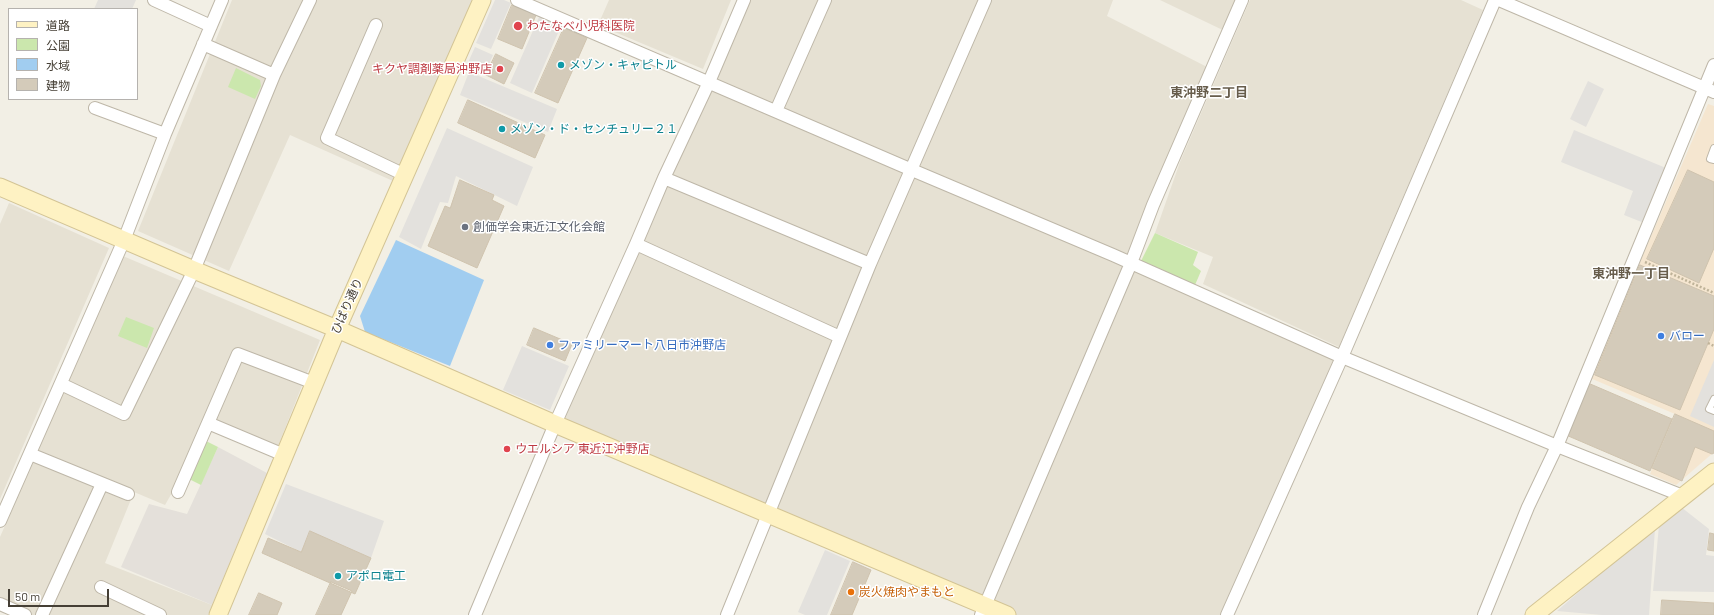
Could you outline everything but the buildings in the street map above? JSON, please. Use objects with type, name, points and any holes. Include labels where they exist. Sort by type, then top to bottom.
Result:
[{"type":"street","points":[[154,0],[211,26]]},
{"type":"street","points":[[0,521],[124,240],[165,134],[222,0]]},
{"type":"street","points":[[61,384],[124,414],[194,270],[274,75],[310,0]]},
{"type":"street","name":"ひばり通り","points":[[218,615],[337,329],[482,0]]},
{"type":"street","points":[[517,0],[1131,263],[1342,357],[1557,446],[1683,496]]},
{"type":"street","points":[[475,615],[555,424],[664,178],[709,82],[744,0]]},
{"type":"street","points":[[776,111],[825,0]]},
{"type":"street","points":[[727,615],[870,264],[985,0]]},
{"type":"street","points":[[983,610],[1131,263],[1153,205],[1242,0]]},
{"type":"street","points":[[1227,615],[1342,357],[1496,0]]},
{"type":"street","points":[[1499,0],[1709,90]]},
{"type":"street","points":[[376,24],[327,138],[405,175]]},
{"type":"street","points":[[203,44],[274,75]]},
{"type":"street","points":[[1484,615],[1528,507],[1557,446],[1709,90],[1714,65]]},
{"type":"street","points":[[95,108],[165,134]]},
{"type":"street","points":[[664,178],[870,264]]},
{"type":"street","points":[[0,187],[337,329],[555,424],[769,513],[983,610],[1007,615]]},
{"type":"street","points":[[636,244],[840,336]]},
{"type":"street","points":[[178,492],[238,354],[314,383]]},
{"type":"street","points":[[208,423],[284,455]]},
{"type":"street","points":[[30,454],[128,494]]},
{"type":"street","points":[[1534,615],[1714,472]]},
{"type":"street","points":[[42,615],[102,484]]},
{"type":"street","points":[[101,587],[160,615]]},
{"type":"street","points":[[0,604],[25,615]]},
{"type":"lane","points":[[1714,148],[1710,159],[1714,160]]},
{"type":"lane","points":[[1714,400],[1709,409],[1714,411]]},
{"type":"path","points":[[1636,258],[1714,293]]},
{"type":"path","points":[[1708,343],[1714,346]]},
{"type":"shaded area","points":[[98,0],[136,0],[132,8],[94,8]]},
{"type":"shaded area","points":[[232,0],[473,0],[393,181],[290,135],[229,271],[138,231]]},
{"type":"shaded area","points":[[495,0],[504,0],[511,3],[491,49],[476,43]]},
{"type":"shaded area","points":[[609,0],[731,0],[703,69],[598,25]]},
{"type":"shaded area","points":[[744,0],[1113,0],[1107,16],[1213,70],[1176,153],[1157,179],[1131,263],[1342,357],[1227,615],[1007,615],[555,424]]},
{"type":"shaded area","points":[[1160,0],[1242,0],[1229,33]]},
{"type":"shaded area","points":[[1250,0],[1461,0],[1483,10],[1339,347],[1203,284],[1213,257],[1155,233],[1180,162]]},
{"type":"shaded area","points":[[539,17],[561,26],[532,93],[510,83]]},
{"type":"shaded area","points":[[475,47],[493,55],[484,75],[466,67]]},
{"type":"shaded area","points":[[469,72],[557,109],[548,132],[460,95]]},
{"type":"shaded area","points":[[1588,81],[1604,89],[1586,127],[1570,119]]},
{"type":"shaded area","points":[[1708,104],[1714,106],[1714,452],[1676,485],[1650,474],[1675,414],[1590,378]]},
{"type":"shaded area","points":[[447,128],[533,167],[517,206],[456,176],[448,203],[440,202],[421,249],[399,237]]},
{"type":"shaded area","points":[[1574,130],[1666,168],[1644,223],[1624,215],[1633,191],[1561,162]]},
{"type":"shaded area","points":[[9,203],[109,248],[0,499],[0,224]]},
{"type":"shaded area","points":[[123,256],[320,340],[277,449],[213,421],[165,505],[134,492],[105,563],[212,605],[208,615],[32,615],[0,602],[0,537]]},
{"type":"shaded area","points":[[522,346],[569,366],[550,410],[503,390]]},
{"type":"shaded area","points":[[1714,360],[1714,427],[1690,416]]},
{"type":"shaded area","points":[[218,447],[267,473],[212,605],[121,567],[149,504],[187,514]]},
{"type":"shaded area","points":[[286,484],[384,521],[371,558],[310,532],[301,552],[265,534]]},
{"type":"shaded area","points":[[1681,507],[1709,529],[1706,555],[1714,556],[1714,592],[1653,591],[1659,525]]},
{"type":"shaded area","points":[[1655,529],[1649,615],[1602,615],[1557,611],[1605,569]]},
{"type":"shaded area","points":[[825,550],[850,561],[827,615],[805,615],[798,612]]},
{"type":"green space","points":[[236,68],[260,80],[261,86],[255,99],[228,87]]},
{"type":"green space","points":[[1155,233],[1198,252],[1193,265],[1201,271],[1195,285],[1141,261]]},
{"type":"green space","points":[[126,317],[154,328],[147,348],[118,336]]},
{"type":"green space","points":[[202,439],[218,447],[201,485],[187,478]]},
{"type":"water","points":[[396,240],[484,280],[450,366],[365,332],[360,316]]},
{"type":"place","name":"わたなべ小児科医院","points":[[518,26]]},
{"type":"place","name":"メゾン・キャピトル","points":[[561,65]]},
{"type":"place","name":"キクヤ調剤薬局沖野店","points":[[500,69]]},
{"type":"place","name":"メゾン・ド・センチュリー２１","points":[[502,129]]},
{"type":"place","name":"創価学会東近江文化会館","points":[[465,227]]},
{"type":"place","name":"バロー","points":[[1661,336]]},
{"type":"place","name":"ファミリーマート八日市沖野店","points":[[550,345]]},
{"type":"place","name":"ウエルシア 東近江沖野店","points":[[507,449]]},
{"type":"place","name":"アポロ電工","points":[[338,576]]},
{"type":"place","name":"炭火焼肉やまもと","points":[[851,592]]},
{"type":"district","name":"東沖野二丁目","points":[[1209,93]]},
{"type":"district","name":"東沖野一丁目","points":[[1631,274]]}]
